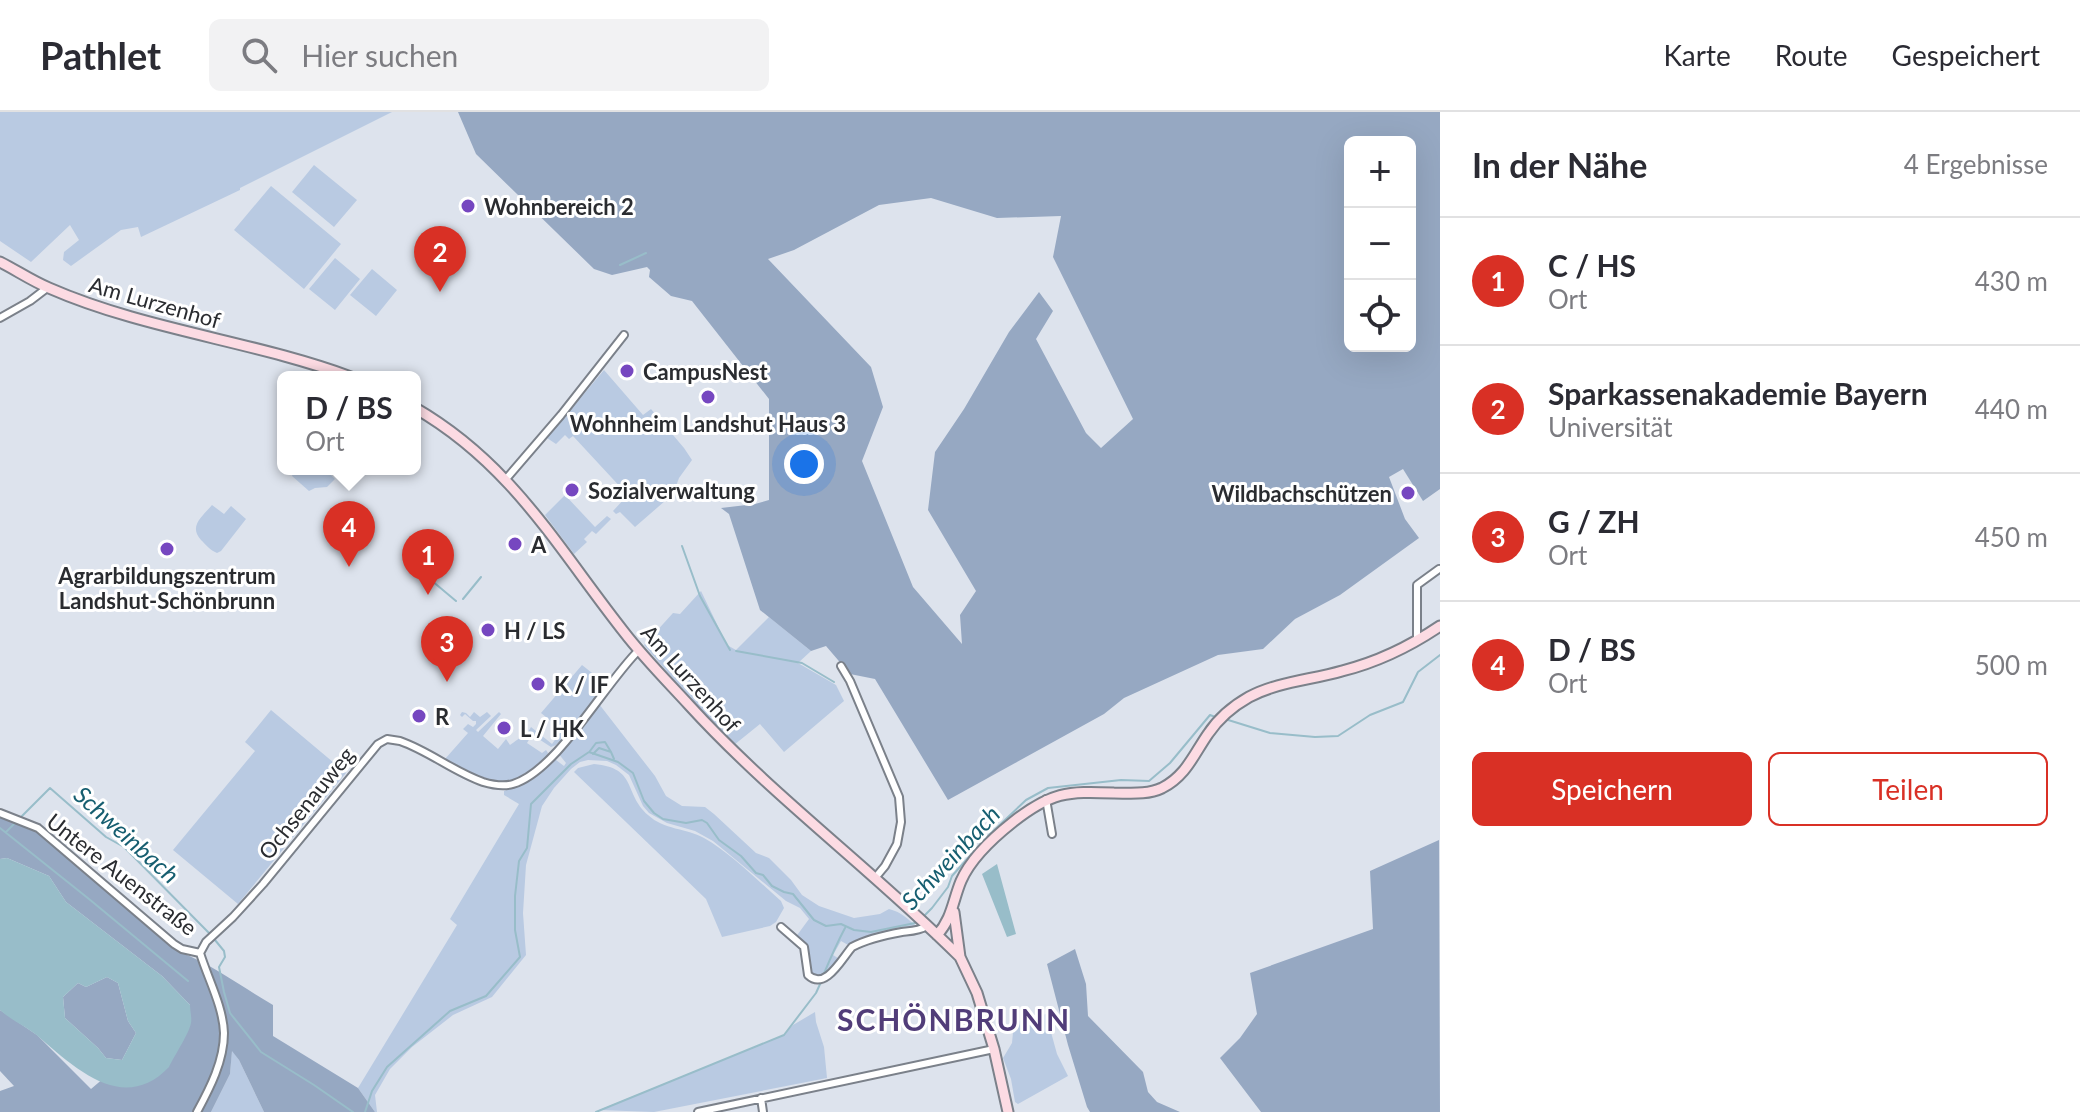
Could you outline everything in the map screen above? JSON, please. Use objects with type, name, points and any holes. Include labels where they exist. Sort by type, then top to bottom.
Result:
[{"type":"street","name":"Am Lurzenhof","points":[[0,262],[47,287],[94,304],[255,350],[309,361],[335,371]]},
{"type":"street","points":[[0,318],[47,287]]},
{"type":"street","points":[[506,479],[624,335]]},
{"type":"street","name":"Am Lurzenhof","points":[[421,412],[474,448],[506,479],[546,526],[639,650],[715,733],[960,957]]},
{"type":"street","points":[[1417,641],[1417,585],[1439,569]]},
{"type":"street","points":[[937,935],[949,920],[962,877],[981,852],[1007,827],[1046,799],[1069,793],[1143,793],[1163,787],[1186,769],[1214,727],[1233,707],[1248,698],[1266,690],[1390,655],[1440,626]]},
{"type":"street","name":"Ochsenauweg","points":[[200,953],[263,884],[378,744],[387,739],[400,741],[481,782],[499,786],[517,783],[534,773],[554,754],[639,650]]},
{"type":"street","points":[[841,666],[899,797],[901,822],[897,844],[875,878]]},
{"type":"street","points":[[1046,799],[1052,834]]},
{"type":"street","name":"Untere Auenstraße","points":[[0,813],[38,828],[174,944],[200,953],[218,1003],[224,1034],[212,1083],[197,1112]]},
{"type":"street","points":[[954,905],[960,957],[977,993],[1008,1112],[1017,1111]]},
{"type":"street","points":[[781,927],[804,947],[806,972],[810,979],[818,981],[826,978],[852,947],[922,929],[922,921]]},
{"type":"street","points":[[698,1112],[994,1049]]},
{"type":"street","points":[[761,1098],[763,1112]]},
{"type":"shaded area","points":[[0,112],[392,112],[141,237],[138,227],[121,230],[71,266],[63,260],[64,252],[79,240],[70,225],[31,262],[0,241]]},
{"type":"shaded area","points":[[458,112],[1440,112],[1440,489],[1423,501],[1403,469],[1389,477],[1405,519],[1419,538],[1340,595],[1295,619],[1263,649],[1218,655],[1124,698],[1104,714],[948,800],[875,679],[850,674],[826,646],[811,651],[760,610],[729,514],[721,508],[769,500],[769,399],[692,301],[671,296],[649,277],[647,267],[612,275],[594,269],[476,154]],"holes":[[[931,198],[997,218],[1061,216],[1053,257],[1133,419],[1101,448],[1086,433],[1036,339],[1053,311],[1039,292],[1009,332],[935,452],[928,510],[976,591],[960,615],[962,644],[913,587],[862,461],[883,407],[871,367],[768,259],[794,250],[879,205]]]},
{"type":"shaded area","points":[[314,165],[357,200],[334,227],[292,192]]},
{"type":"shaded area","points":[[271,186],[341,244],[304,289],[234,230]]},
{"type":"shaded area","points":[[335,258],[360,279],[335,310],[309,289]]},
{"type":"shaded area","points":[[372,269],[397,290],[376,316],[350,295]]},
{"type":"shaded area","points":[[604,370],[643,415],[651,409],[692,460],[679,478],[673,494],[635,527],[620,512],[616,514],[613,511],[625,498],[621,494],[624,491],[573,436],[569,439],[565,435],[556,444],[547,438]]},
{"type":"shaded area","points":[[331,475],[335,479],[327,487],[309,491],[292,476]]},
{"type":"shaded area","points":[[565,495],[595,527],[607,516],[611,519],[596,534],[592,531],[584,539],[587,542],[574,554],[545,515]]},
{"type":"shaded area","points":[[212,505],[224,514],[231,506],[246,519],[217,553],[201,540],[196,530],[198,521]]},
{"type":"shaded area","points":[[701,591],[727,645],[736,650],[769,617],[811,651],[798,663],[836,685],[844,701],[784,752],[760,724],[734,745],[644,645],[673,613],[680,614]]},
{"type":"shaded area","points":[[582,665],[606,684],[580,719],[551,747],[528,732],[531,727],[552,744],[562,730],[541,713]]},
{"type":"shaded area","points":[[599,704],[655,776],[666,796],[682,806],[705,807],[756,853],[769,858],[802,895],[819,906],[854,918],[880,914],[889,909],[922,929],[850,946],[841,941],[833,955],[841,960],[826,978],[810,979],[807,957],[795,938],[809,919],[800,908],[786,901],[713,841],[649,813],[629,775],[616,765],[607,761],[580,762],[554,788],[542,806],[526,865],[523,913],[526,955],[492,997],[453,1015],[390,1069],[375,1095],[375,1112],[358,1088],[457,925],[450,919],[519,804],[504,795],[504,791],[527,782],[552,759],[564,766],[566,763],[558,753]]},
{"type":"shaded area","points":[[271,710],[346,773],[238,904],[173,850],[255,751],[245,742]]},
{"type":"shaded area","points":[[462,712],[470,717],[474,712],[480,717],[487,712],[491,716],[476,730],[478,732],[499,712],[501,714],[483,736],[498,749],[506,739],[510,745],[525,736],[530,738],[527,743],[542,753],[546,750],[547,756],[519,777],[498,782],[445,759],[468,733],[463,729],[468,724],[473,727],[476,724],[465,714],[462,717]]},
{"type":"shaded area","points":[[594,764],[608,766],[624,776],[640,807],[654,820],[704,838],[744,868],[781,901],[784,908],[776,922],[722,937],[706,899],[574,772]]},
{"type":"shaded area","points":[[0,817],[37,831],[180,952],[273,1005],[273,1036],[358,1088],[375,1112],[264,1112],[232,1051],[230,1074],[211,1112],[0,1112],[0,1091],[14,1086],[0,1071],[0,1010],[37,1035],[91,1089],[190,1005],[162,976],[66,902],[49,876],[7,858],[0,859]]},
{"type":"shaded area","points":[[1439,840],[1440,1112],[1261,1112],[1220,1058],[1240,1038],[1257,1014],[1250,973],[1373,929],[1370,871]]},
{"type":"shaded area","points":[[7,858],[49,876],[66,902],[162,976],[190,1005],[191,1021],[187,1033],[169,1067],[153,1080],[136,1087],[104,1083],[71,1064],[0,1010],[0,859]],"holes":[[[107,977],[118,983],[128,1021],[136,1033],[122,1060],[106,1058],[65,1018],[63,997],[78,983],[86,987]]]},
{"type":"shaded area","points":[[997,864],[1016,934],[1007,937],[982,874]]},
{"type":"shaded area","points":[[1075,949],[1086,984],[1088,1016],[1143,1072],[1148,1092],[1157,1102],[1180,1112],[1090,1112],[1068,1045],[1047,964]]},
{"type":"shaded area","points":[[107,977],[118,983],[128,1021],[136,1033],[122,1060],[106,1058],[65,1018],[63,997],[78,983],[86,987]]},
{"type":"shaded area","points":[[815,1012],[824,1047],[827,1078],[654,1112],[599,1110],[784,1035],[793,1025]]},
{"type":"shaded area","points":[[1046,1014],[1057,1054],[1068,1076],[1018,1104],[1003,1058],[1012,1043],[1014,1022]]},
{"type":"shaded area","points":[[232,1050],[264,1112],[211,1112],[230,1074]]},
{"type":"waterway","points":[[620,265],[646,253]]},
{"type":"waterway","points":[[682,546],[700,596],[730,650]]},
{"type":"waterway","points":[[413,565],[456,601]]},
{"type":"waterway","points":[[463,599],[481,577]]},
{"type":"waterway","points":[[736,651],[802,663],[834,682]]},
{"type":"waterway","name":"Schweinbach","points":[[1225,719],[1270,733],[1338,736],[1370,715],[1403,702],[1418,672],[1440,655]]},
{"type":"waterway","name":"Schweinbach","points":[[923,917],[948,887],[952,876],[1026,800],[1048,788],[1121,780],[1149,781],[1170,763],[1210,715],[1218,718]]},
{"type":"waterway","points":[[590,751],[596,743],[605,742],[611,752]]},
{"type":"waterway","points":[[593,754],[599,748],[611,752],[614,759]]},
{"type":"waterway","name":"Schweinbach","points":[[365,1112],[372,1091],[387,1067],[450,1011],[486,996],[520,957],[515,930],[515,896],[519,861],[527,848],[531,804],[571,764],[589,752],[618,762],[633,773],[644,801],[663,819],[686,823],[702,820],[707,823],[719,840],[741,856],[756,873],[763,875],[772,886],[793,894],[814,920],[826,926],[841,924],[854,930],[871,932],[918,921]]},
{"type":"waterway","name":"Schweinbach","points":[[22,816],[50,788],[106,837],[124,847],[209,933]]},
{"type":"waterway","name":"Schweinbach","points":[[6,832],[15,823]]},
{"type":"waterway","name":"Schweinbach","points":[[0,828],[188,981]]},
{"type":"waterway","name":"Schweinbach","points":[[823,976],[845,928]]},
{"type":"waterway","name":"Schweinbach","points":[[215,940],[224,951],[225,957],[219,967],[230,1013],[261,1052],[353,1112]]},
{"type":"waterway","name":"Schweinbach","points":[[596,1112],[784,1035],[821,982]]},
{"type":"place","name":"Wohnbereich 2","points":[[468,206]]},
{"type":"place","name":"Sparkassenakademie Bayern","points":[[440,292]]},
{"type":"place","name":"CampusNest","points":[[627,371]]},
{"type":"place","name":"Wohnheim Landshut Haus 3","points":[[708,397]]},
{"type":"place","name":"Sozialverwaltung","points":[[572,490]]},
{"type":"place","name":"Wildbachschützen","points":[[1408,493]]},
{"type":"place","name":"A","points":[[515,544]]},
{"type":"place","name":"Agrarbildungszentrum Landshut-Schönbrunn","points":[[167,549]]},
{"type":"place","name":"D / BS","points":[[349,567]]},
{"type":"place","name":"C / HS","points":[[428,595]]},
{"type":"place","name":"H / LS","points":[[488,630]]},
{"type":"place","name":"G / ZH","points":[[447,682]]},
{"type":"place","name":"K / IF","points":[[538,684]]},
{"type":"place","name":"R","points":[[419,716]]},
{"type":"place","name":"L / HK","points":[[504,728]]},
{"type":"district","name":"SCHÖNBRUNN","points":[[954,1019]]}]
